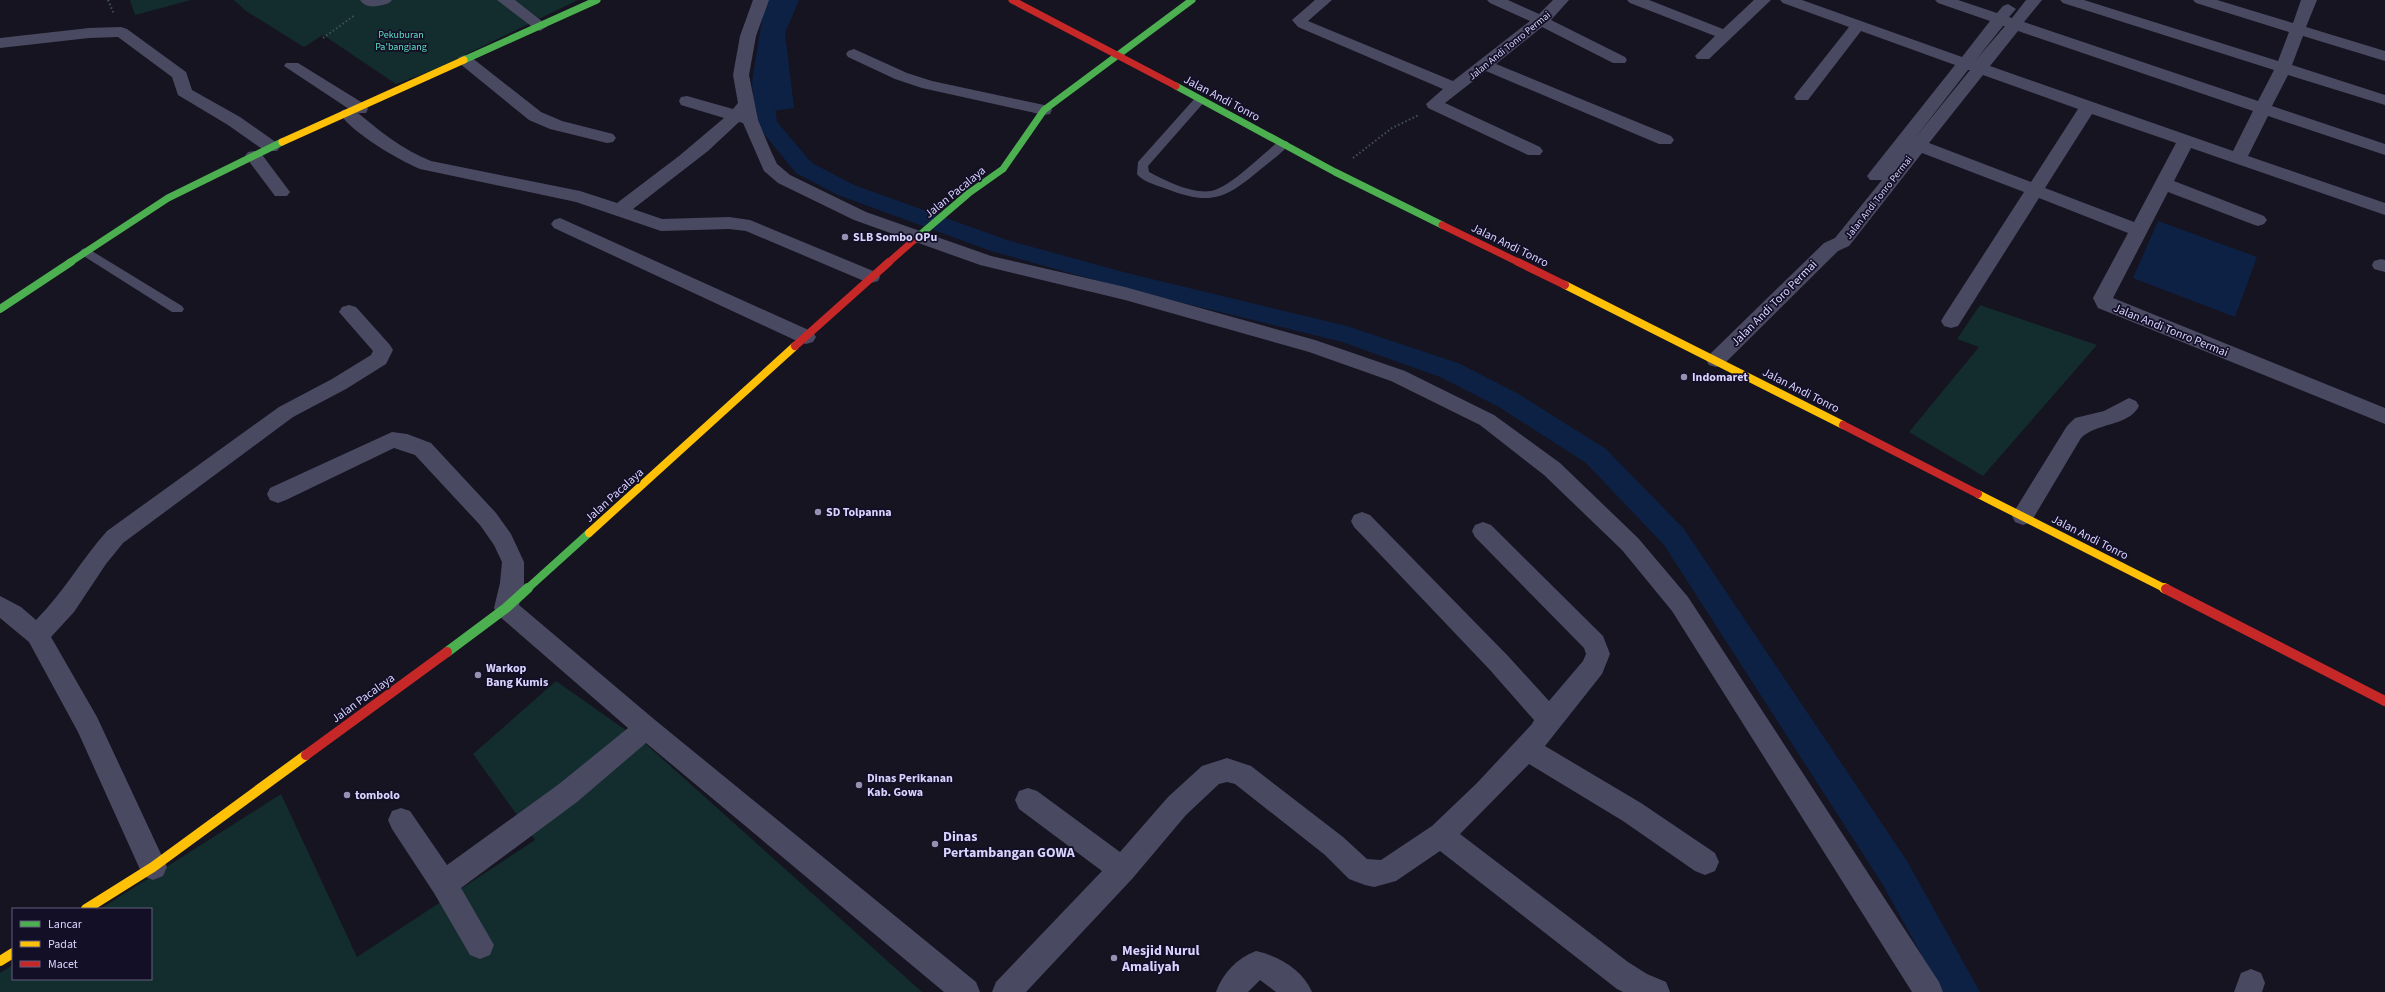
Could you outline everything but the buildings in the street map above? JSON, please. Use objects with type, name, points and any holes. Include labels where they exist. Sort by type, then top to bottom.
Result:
[{"type":"street","points":[[504,0],[540,26]]},
{"type":"street","points":[[0,309],[168,198],[271,147],[354,111],[597,0]]},
{"type":"street","points":[[761,0],[748,36],[741,75],[744,113],[770,167],[784,179],[860,216],[924,232],[987,261],[1125,294],[1315,348],[1398,376],[1488,420],[1558,474],[1630,544],[1680,604],[1929,992]]},
{"type":"street","name":"Jalan Andi Tonro","points":[[1012,0],[1120,56],[1335,172],[1716,360],[2385,701]]},
{"type":"street","name":"Jalan Pacalaya","points":[[88,908],[153,867],[506,608],[871,277],[969,194],[1003,169],[1044,110],[1120,56],[1192,0]]},
{"type":"street","points":[[1324,0],[1300,20],[1303,24],[1455,88]]},
{"type":"street","points":[[1495,0],[1540,20],[1619,60]]},
{"type":"street","name":"Jalan Andi Tonro Permai","points":[[1434,104],[1540,20],[1561,0]]},
{"type":"street","points":[[1635,0],[1725,36]]},
{"type":"street","points":[[1703,56],[1763,0]]},
{"type":"street","points":[[1788,0],[2088,107],[2385,209]]},
{"type":"street","points":[[1943,0],[2385,150]]},
{"type":"street","name":"Jalan Andi Tonro Permai","points":[[1973,65],[1999,19],[2015,0]]},
{"type":"street","name":"Jalan Andi Tonro Permai","points":[[1831,242],[1842,242],[1911,142],[1973,65],[2015,24],[2034,0]]},
{"type":"street","points":[[2068,0],[2385,100]]},
{"type":"street","points":[[2201,0],[2385,56]]},
{"type":"street","points":[[2238,158],[2283,68],[2309,0]]},
{"type":"street","points":[[1802,97],[1858,25]]},
{"type":"street","points":[[0,42],[89,33],[121,32],[180,74],[184,92],[234,121],[271,147]]},
{"type":"street","points":[[854,54],[901,76],[928,85],[1044,110]]},
{"type":"street","points":[[465,60],[535,116],[556,124],[607,138]]},
{"type":"street","points":[[1485,65],[1665,140]]},
{"type":"street","points":[[292,66],[354,111],[392,149],[405,158],[426,165],[580,197],[620,210],[661,226],[729,223],[750,226],[871,277]]},
{"type":"street","points":[[687,101],[744,113]]},
{"type":"street","points":[[1434,104],[1534,151]]},
{"type":"street","points":[[1951,321],[2088,107]]},
{"type":"street","points":[[620,210],[744,113]]},
{"type":"street","name":"Jalan Andi Tonro Permai","points":[[2186,141],[2103,298],[2105,303],[2385,416]]},
{"type":"street","points":[[1911,142],[2139,230]]},
{"type":"street","points":[[254,156],[281,192]]},
{"type":"street","points":[[2164,184],[2258,220]]},
{"type":"street","points":[[560,224],[806,337]]},
{"type":"street","name":"Jalan Andi Toro Permai","points":[[1716,360],[1831,242]]},
{"type":"street","points":[[37,636],[66,605],[98,557],[115,537],[286,412],[339,384],[379,359],[383,350],[349,312]]},
{"type":"street","points":[[2023,516],[2074,432],[2082,424],[2110,417],[2129,406]]},
{"type":"street","points":[[278,494],[392,440],[416,445],[424,449],[488,519],[503,540],[513,562],[512,583],[506,608],[646,728],[966,992]]},
{"type":"street","points":[[1362,521],[1499,663],[1549,719]]},
{"type":"street","points":[[1006,992],[1122,870],[1177,806],[1211,774],[1227,770],[1242,774],[1334,846],[1359,870],[1365,872],[1374,874],[1386,872],[1441,835],[1527,749],[1541,732],[1549,719],[1593,667],[1598,654],[1595,643],[1483,531]]},
{"type":"street","points":[[0,606],[13,614],[37,636],[88,725],[153,867]]},
{"type":"street","points":[[444,884],[568,793],[646,728]]},
{"type":"street","points":[[1527,749],[1632,812],[1705,862]]},
{"type":"street","points":[[1028,800],[1122,870]]},
{"type":"street","points":[[401,820],[444,884],[480,945]]},
{"type":"street","points":[[1441,835],[1495,881],[1615,969],[1649,990],[1656,992]]},
{"type":"street","points":[[0,961],[12,954]]},
{"type":"street","points":[[1230,992],[1238,981],[1256,965],[1270,968],[1298,992]]},
{"type":"lane","points":[[1200,100],[1142,165],[1142,174],[1202,195],[1214,195],[1226,190],[1282,144]]},
{"type":"lane","points":[[88,252],[176,309]]},
{"type":"path","points":[[323,38],[375,1]]},
{"type":"path","points":[[1335,172],[1392,128],[1411,120],[1434,104]]},
{"type":"green space","points":[[130,0],[191,0],[135,15]]},
{"type":"green space","name":"Pekuburan Pa'bangiang","points":[[234,0],[578,0],[436,69],[396,84],[323,35],[304,47],[246,11]]},
{"type":"green space","points":[[1980,305],[2097,345],[1983,476],[1909,432],[1979,347],[1957,339]]},
{"type":"green space","points":[[556,681],[647,745],[922,992],[0,992],[0,973],[12,966],[12,980],[152,980],[152,908],[102,908],[281,794],[357,957],[535,840],[473,754]]},
{"type":"water","points":[[767,0],[799,0],[785,33],[794,108],[772,111],[759,52]]},
{"type":"water","points":[[2158,221],[2257,257],[2235,317],[2133,278]]},
{"type":"waterway","points":[[775,0],[762,82],[766,123],[804,168],[846,190],[999,246],[1127,281],[1347,335],[1449,370],[1508,400],[1596,456],[1674,537],[1895,873],[1962,992]]},
{"type":"traffic: fast","points":[[464,60],[597,0]]},
{"type":"traffic: fast","points":[[914,240],[969,193],[1003,169],[1044,110],[1192,0]]},
{"type":"traffic: fast","points":[[1176,86],[1335,172],[1442,225]]},
{"type":"traffic: fast","points":[[0,309],[168,198],[282,142]]},
{"type":"traffic: fast","points":[[447,652],[506,608],[589,533]]},
{"type":"traffic: slow","points":[[282,142],[464,60]]},
{"type":"traffic: slow","points":[[1565,285],[1843,425]]},
{"type":"traffic: slow","points":[[589,533],[795,346]]},
{"type":"traffic: slow","points":[[1978,494],[2166,589]]},
{"type":"traffic: slow","points":[[88,908],[153,867],[306,755]]},
{"type":"traffic: slow","points":[[0,961],[12,954]]},
{"type":"traffic: jam","points":[[1012,0],[1176,86]]},
{"type":"traffic: jam","points":[[1442,225],[1565,285]]},
{"type":"traffic: jam","points":[[795,346],[914,240]]},
{"type":"traffic: jam","points":[[1843,425],[1978,494]]},
{"type":"traffic: jam","points":[[2166,589],[2385,701]]},
{"type":"traffic: jam","points":[[306,755],[447,652]]},
{"type":"place","name":"SLB Sombo OPu","points":[[845,237]]},
{"type":"place","name":"Indomaret","points":[[1684,377]]},
{"type":"place","name":"SD Tolpanna","points":[[818,512]]},
{"type":"place","name":"Warkop Bang Kumis","points":[[478,675]]},
{"type":"place","name":"Dinas Perikanan Kab. Gowa","points":[[859,785]]},
{"type":"place","name":"tombolo","points":[[347,795]]},
{"type":"place","name":"Dinas Pertambangan GOWA","points":[[935,844]]},
{"type":"place","name":"Mesjid Nurul Amaliyah","points":[[1114,958]]}]
